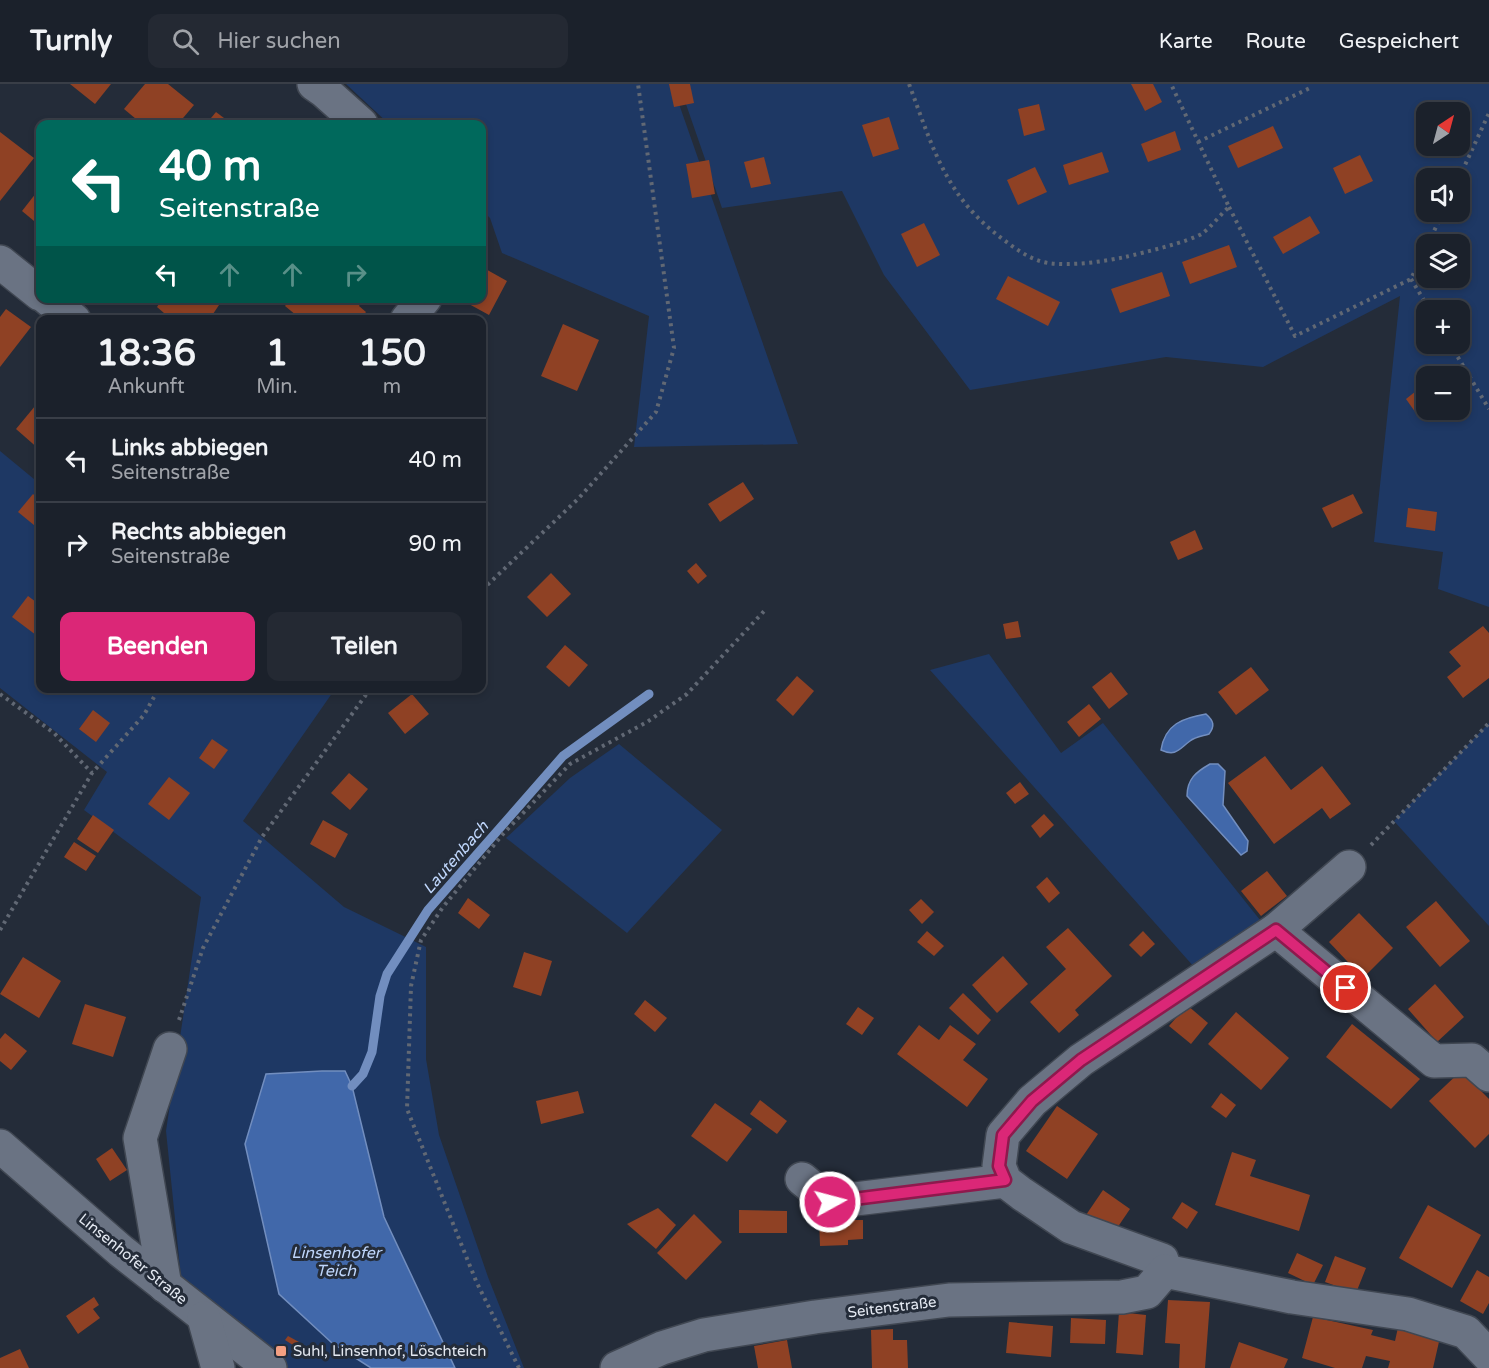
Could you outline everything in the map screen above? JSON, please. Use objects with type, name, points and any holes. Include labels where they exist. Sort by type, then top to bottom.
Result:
[{"type":"street","points":[[314,84],[357,120]]},
{"type":"street","points":[[0,262],[36,291]]},
{"type":"street","points":[[53,303],[68,315]]},
{"type":"street","points":[[411,315],[421,303]]},
{"type":"street","points":[[1349,867],[1276,930],[1081,1060],[1032,1101],[1003,1135],[999,1166],[1005,1180],[1071,1227],[1162,1260],[1165,1271],[1292,1297],[1408,1314],[1466,1332],[1489,1356]]},
{"type":"street","points":[[1276,930],[1434,1061],[1472,1060],[1489,1076]]},
{"type":"street","points":[[165,1286],[140,1138],[170,1049]]},
{"type":"street","name":"Linsenhofer Straße","points":[[0,1146],[121,1251],[270,1368]]},
{"type":"street","points":[[802,1179],[830,1202],[1005,1180]]},
{"type":"street","name":"Seitenstraße","points":[[617,1368],[662,1348],[704,1335],[815,1317],[949,1300],[1122,1297],[1147,1292],[1165,1271]]},
{"type":"street","points":[[204,1318],[218,1368]]},
{"type":"path","points":[[486,586],[578,499],[657,412],[674,348],[639,84]]},
{"type":"path","points":[[909,84],[936,157],[952,187],[974,216],[1025,255],[1047,263],[1067,263],[1108,261],[1148,252],[1201,234],[1229,207]]},
{"type":"path","points":[[1171,84],[1229,207],[1295,336],[1412,279],[1416,270]]},
{"type":"path","points":[[1198,142],[1312,87]]},
{"type":"path","points":[[1464,168],[1489,113]]},
{"type":"path","points":[[1412,279],[1424,300]]},
{"type":"path","points":[[1456,354],[1489,409]]},
{"type":"path","points":[[519,1368],[476,1281],[407,1109],[411,986],[420,940],[443,907],[503,834],[570,764],[647,722],[687,694],[766,609]]},
{"type":"path","points":[[0,930],[92,773],[144,715],[156,693]]},
{"type":"path","points":[[170,1049],[203,948],[262,837],[367,693]]},
{"type":"path","points":[[0,694],[54,733],[92,773]]},
{"type":"path","points":[[1349,867],[1489,723]]},
{"type":"shaded area","points":[[346,84],[672,84],[798,444],[634,447],[649,316],[502,253],[490,218],[486,214],[486,120],[385,120]]},
{"type":"shaded area","points":[[679,84],[1489,84],[1489,607],[1438,589],[1443,552],[1374,542],[1400,296],[1263,367],[1166,357],[970,390],[884,275],[842,191],[722,208]]},
{"type":"shaded area","points":[[0,451],[36,481],[36,693],[332,693],[243,821],[344,907],[426,947],[426,1059],[439,1135],[488,1277],[524,1368],[455,1368],[384,1217],[352,1086],[344,1071],[266,1074],[279,1294],[332,1343],[371,1368],[270,1368],[182,1287],[166,1131],[201,897],[84,810],[107,772],[0,688]]},
{"type":"shaded area","points":[[989,654],[1061,753],[1103,723],[1260,920],[1195,968],[930,670]]},
{"type":"shaded area","points":[[1489,723],[1489,926],[1394,821]]},
{"type":"shaded area","points":[[619,744],[722,830],[627,933],[506,838],[570,778]]},
{"type":"water","points":[[1206,714],[1213,724],[1209,734],[1192,740],[1174,752],[1161,750],[1166,734],[1176,724]]},
{"type":"water","points":[[1210,764],[1218,764],[1225,771],[1223,805],[1248,841],[1247,851],[1241,855],[1187,796],[1187,790],[1193,777]]},
{"type":"water","name":"Linsenhofer Teich","points":[[345,1071],[352,1086],[384,1217],[455,1368],[371,1368],[332,1343],[279,1294],[245,1144],[266,1074]]},
{"type":"building","points":[[70,84],[111,84],[95,104]]},
{"type":"building","points":[[145,84],[168,84],[194,105],[181,120],[137,120],[124,109]]},
{"type":"building","points":[[669,84],[690,84],[694,103],[674,107]]},
{"type":"building","points":[[1131,84],[1153,84],[1162,102],[1145,111]]},
{"type":"building","points":[[1039,104],[1045,130],[1024,136],[1018,109]]},
{"type":"building","points":[[216,112],[227,120],[209,120]]},
{"type":"building","points":[[889,117],[899,149],[873,157],[862,125]]},
{"type":"building","points":[[1273,126],[1283,148],[1238,168],[1228,146]]},
{"type":"building","points":[[1175,131],[1181,150],[1148,162],[1141,144]]},
{"type":"building","points":[[0,132],[34,158],[0,201]]},
{"type":"building","points":[[1102,152],[1109,172],[1069,185],[1063,165]]},
{"type":"building","points":[[1360,155],[1373,181],[1345,194],[1333,168]]},
{"type":"building","points":[[764,157],[771,184],[751,188],[744,162]]},
{"type":"building","points":[[709,160],[715,194],[692,198],[686,164]]},
{"type":"building","points":[[1035,167],[1047,192],[1018,205],[1007,180]]},
{"type":"building","points":[[36,193],[36,223],[22,211]]},
{"type":"building","points":[[1310,216],[1320,233],[1283,254],[1273,237]]},
{"type":"building","points":[[924,223],[940,255],[917,267],[901,234]]},
{"type":"building","points":[[1229,245],[1237,267],[1190,284],[1182,262]]},
{"type":"building","points":[[486,269],[507,281],[489,315],[467,303],[486,303]]},
{"type":"building","points":[[1162,272],[1170,296],[1120,313],[1111,289]]},
{"type":"building","points":[[1008,276],[1060,302],[1048,326],[996,299]]},
{"type":"building","points":[[160,303],[220,303],[212,315],[163,315],[164,313],[157,307]]},
{"type":"building","points":[[287,303],[361,303],[359,306],[366,312],[364,315],[296,315],[285,306]]},
{"type":"building","points":[[6,309],[31,327],[0,367],[0,317]]},
{"type":"building","points":[[563,324],[599,340],[577,391],[541,376]]},
{"type":"building","points":[[1416,391],[1416,413],[1406,399]]},
{"type":"building","points":[[36,405],[36,446],[16,429]]},
{"type":"building","points":[[743,482],[754,499],[720,522],[708,504]]},
{"type":"building","points":[[33,494],[36,497],[36,527],[18,512]]},
{"type":"building","points":[[1353,494],[1363,513],[1332,528],[1322,508]]},
{"type":"building","points":[[1408,508],[1437,512],[1435,531],[1406,527]]},
{"type":"building","points":[[1195,530],[1203,549],[1178,560],[1170,542]]},
{"type":"building","points":[[696,563],[707,576],[698,584],[687,571]]},
{"type":"building","points":[[551,573],[571,594],[547,617],[527,597]]},
{"type":"building","points":[[28,596],[36,602],[36,635],[12,617]]},
{"type":"building","points":[[1018,621],[1021,637],[1006,639],[1003,624]]},
{"type":"building","points":[[1483,626],[1489,633],[1489,678],[1463,698],[1447,677],[1461,666],[1449,652]]},
{"type":"building","points":[[565,645],[588,665],[569,687],[546,667]]},
{"type":"building","points":[[1251,667],[1269,690],[1236,715],[1218,692]]},
{"type":"building","points":[[1111,672],[1128,694],[1109,709],[1092,687]]},
{"type":"building","points":[[797,676],[814,691],[793,716],[776,700]]},
{"type":"building","points":[[412,694],[429,714],[405,734],[388,713]]},
{"type":"building","points":[[1089,704],[1101,719],[1079,737],[1067,722]]},
{"type":"building","points":[[93,710],[110,723],[96,742],[79,729]]},
{"type":"building","points":[[212,739],[228,750],[214,769],[199,758]]},
{"type":"building","points":[[1265,756],[1291,790],[1322,766],[1351,804],[1330,819],[1322,808],[1274,844],[1228,783]]},
{"type":"building","points":[[349,773],[368,789],[350,810],[331,793]]},
{"type":"building","points":[[169,777],[190,793],[169,820],[148,804]]},
{"type":"building","points":[[1020,782],[1029,794],[1015,804],[1006,793]]},
{"type":"building","points":[[1044,814],[1054,825],[1040,838],[1031,826]]},
{"type":"building","points":[[93,815],[114,830],[98,853],[77,839]]},
{"type":"building","points":[[323,820],[348,834],[335,858],[310,844]]},
{"type":"building","points":[[74,842],[96,856],[86,871],[64,857]]},
{"type":"building","points":[[1267,871],[1287,896],[1261,916],[1241,891]]},
{"type":"building","points":[[1047,877],[1060,893],[1049,903],[1036,887]]},
{"type":"building","points":[[468,898],[490,915],[479,929],[458,913]]},
{"type":"building","points":[[921,899],[934,912],[922,924],[909,910]]},
{"type":"building","points":[[1436,901],[1470,941],[1440,967],[1406,927]]},
{"type":"building","points":[[1359,913],[1393,948],[1363,978],[1329,942]]},
{"type":"building","points":[[1068,928],[1112,976],[1075,1010],[1079,1015],[1059,1033],[1030,1002],[1066,969],[1046,947]]},
{"type":"building","points":[[927,931],[944,946],[934,956],[917,942]]},
{"type":"building","points":[[1143,931],[1155,944],[1141,957],[1129,945]]},
{"type":"building","points":[[524,952],[552,961],[541,996],[513,987]]},
{"type":"building","points":[[1003,956],[1028,984],[997,1013],[972,985]]},
{"type":"building","points":[[23,957],[61,981],[39,1018],[0,994]]},
{"type":"building","points":[[1435,984],[1464,1017],[1437,1042],[1408,1009]]},
{"type":"building","points":[[963,993],[991,1020],[978,1035],[949,1008]]},
{"type":"building","points":[[645,1000],[667,1018],[655,1032],[634,1014]]},
{"type":"building","points":[[85,1004],[126,1017],[113,1057],[72,1044]]},
{"type":"building","points":[[1187,1005],[1208,1023],[1191,1044],[1169,1026]]},
{"type":"building","points":[[858,1007],[874,1018],[862,1035],[846,1024]]},
{"type":"building","points":[[1236,1012],[1289,1058],[1261,1090],[1208,1044]]},
{"type":"building","points":[[1352,1024],[1420,1079],[1391,1109],[1326,1057]]},
{"type":"building","points":[[919,1025],[939,1040],[950,1025],[976,1044],[963,1060],[988,1079],[967,1107],[897,1054]]},
{"type":"building","points":[[5,1033],[27,1051],[11,1070],[0,1061],[0,1039]]},
{"type":"building","points":[[1461,1071],[1489,1099],[1489,1134],[1475,1148],[1429,1101]]},
{"type":"building","points":[[578,1091],[584,1113],[541,1124],[536,1101]]},
{"type":"building","points":[[1221,1093],[1236,1105],[1226,1118],[1211,1107]]},
{"type":"building","points":[[760,1100],[787,1121],[777,1134],[750,1114]]},
{"type":"building","points":[[715,1103],[752,1129],[727,1162],[691,1136]]},
{"type":"building","points":[[1057,1106],[1098,1134],[1067,1179],[1026,1151]]},
{"type":"building","points":[[112,1148],[127,1170],[110,1181],[96,1159]]},
{"type":"building","points":[[1232,1152],[1256,1160],[1250,1176],[1310,1195],[1299,1231],[1215,1205]]},
{"type":"building","points":[[1103,1190],[1130,1209],[1113,1234],[1086,1215]]},
{"type":"building","points":[[1182,1202],[1198,1212],[1187,1229],[1172,1218]]},
{"type":"building","points":[[1428,1205],[1481,1235],[1452,1288],[1399,1258]]},
{"type":"building","points":[[658,1208],[676,1225],[656,1249],[627,1224]]},
{"type":"building","points":[[739,1210],[787,1211],[787,1233],[739,1233]]},
{"type":"building","points":[[694,1214],[722,1242],[686,1280],[657,1253]]},
{"type":"building","points":[[847,1217],[847,1220],[863,1220],[863,1239],[848,1240],[848,1245],[820,1246],[819,1218]]},
{"type":"building","points":[[1297,1253],[1323,1265],[1313,1285],[1288,1273]]},
{"type":"building","points":[[1335,1256],[1366,1268],[1356,1293],[1325,1282]]},
{"type":"building","points":[[1477,1270],[1489,1277],[1489,1303],[1483,1314],[1460,1301]]},
{"type":"building","points":[[94,1297],[99,1305],[93,1309],[100,1318],[78,1334],[66,1316]]},
{"type":"building","points":[[1168,1300],[1210,1302],[1205,1368],[1179,1368],[1180,1344],[1165,1343]]},
{"type":"building","points":[[1119,1312],[1146,1315],[1143,1355],[1116,1353]]},
{"type":"building","points":[[1313,1317],[1373,1330],[1371,1335],[1395,1341],[1399,1323],[1441,1333],[1433,1368],[1388,1368],[1390,1361],[1366,1356],[1362,1368],[1335,1368],[1302,1358]]},
{"type":"building","points":[[1071,1318],[1106,1320],[1105,1344],[1070,1343]]},
{"type":"building","points":[[1009,1322],[1053,1326],[1051,1357],[1006,1353]]},
{"type":"building","points":[[893,1329],[893,1340],[907,1340],[908,1368],[872,1368],[871,1330]]},
{"type":"building","points":[[288,1336],[299,1342],[296,1347],[285,1340]]},
{"type":"building","points":[[787,1340],[792,1368],[758,1368],[754,1346]]},
{"type":"building","points":[[1239,1342],[1288,1359],[1284,1368],[1230,1368]]},
{"type":"building","points":[[20,1349],[29,1368],[0,1368],[0,1358]]},
{"type":"waterway","name":"Lautenbach","points":[[352,1086],[363,1074],[372,1052],[380,996],[387,974],[428,910],[563,756],[649,694]]},
{"type":"place","name":"Suhl, Linsenhof, Löschteich","points":[[281,1351]]},
{"type":"route","points":[[830,1202],[1005,1180],[999,1166],[1003,1135],[1032,1101],[1081,1060],[1276,930],[1346,988]]}]
